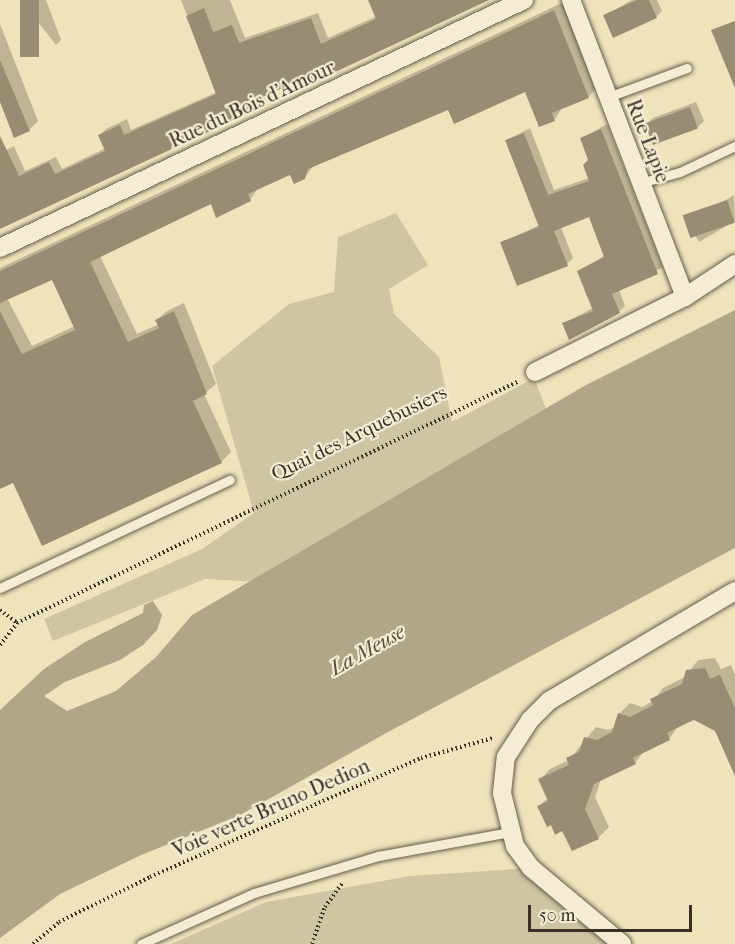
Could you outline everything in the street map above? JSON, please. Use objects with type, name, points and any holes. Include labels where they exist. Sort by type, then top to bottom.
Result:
[{"type":"street","name":"Rue du Bois d'Amour","points":[[0,248],[524,0]]},
{"type":"street","name":"Rue Lapie","points":[[571,0],[685,297]]},
{"type":"street","points":[[536,372],[685,297],[735,264]]},
{"type":"street","points":[[622,944],[531,868],[510,832],[502,793],[506,757],[530,720],[549,701],[735,591]]},
{"type":"lane","points":[[608,97],[687,68]]},
{"type":"lane","points":[[640,183],[680,172],[735,146]]},
{"type":"lane","points":[[0,588],[230,480]]},
{"type":"lane","points":[[141,944],[254,893],[358,862],[510,832]]},
{"type":"path","name":"Quai des Arquebusiers","points":[[18,623],[536,372]]},
{"type":"path","points":[[0,610],[18,623],[0,645]]},
{"type":"path","name":"Voie verte Bruno Dedion","points":[[33,944],[60,922],[150,877],[421,758],[501,734]]},
{"type":"path","points":[[312,944],[325,907],[358,862]]},
{"type":"shaded area","points":[[396,213],[428,265],[389,289],[394,314],[439,357],[452,422],[534,378],[553,427],[302,584],[205,579],[53,641],[44,619],[202,549],[254,513],[212,366],[289,304],[334,292],[338,237]]},
{"type":"shaded area","points":[[531,868],[622,944],[171,944],[266,902],[410,876]]},
{"type":"water","name":"La Meuse","points":[[735,310],[735,548],[388,732],[240,815],[139,856],[60,894],[0,938],[0,710],[44,669],[85,642],[143,613],[144,605],[153,601],[162,615],[157,630],[143,645],[120,660],[65,682],[44,696],[67,711],[116,691],[156,657],[192,615],[586,385]]},
{"type":"building","points":[[20,0],[39,0],[39,57],[20,57]]},
{"type":"building","points":[[368,0],[489,0],[301,88],[298,81],[256,100],[260,108],[0,229],[0,136],[19,176],[49,162],[55,174],[105,151],[98,135],[120,125],[124,135],[216,94],[186,16],[204,8],[213,32],[232,25],[239,43],[311,18],[321,44],[376,19]]},
{"type":"building","points":[[637,0],[649,0],[657,18],[613,38],[603,15]]},
{"type":"building","points":[[554,10],[589,98],[552,113],[555,121],[539,127],[525,92],[454,124],[448,110],[308,169],[305,179],[294,184],[290,175],[248,194],[251,201],[216,218],[211,204],[90,262],[128,342],[159,328],[155,320],[174,311],[207,394],[193,401],[222,463],[42,546],[13,483],[0,489],[0,311],[22,354],[75,330],[52,280],[0,303],[0,271]]},
{"type":"building","points":[[735,21],[735,88],[711,30]]},
{"type":"building","points":[[0,60],[30,131],[14,138],[0,102]]},
{"type":"building","points":[[690,107],[698,129],[653,145],[645,123]]},
{"type":"building","points":[[601,129],[658,274],[612,294],[620,313],[569,340],[562,323],[593,311],[577,271],[604,257],[589,217],[554,231],[568,266],[517,286],[500,242],[539,227],[505,140],[524,133],[548,195],[589,181],[583,165],[588,160],[580,138]]},
{"type":"building","points":[[727,200],[735,223],[690,238],[683,215]]},
{"type":"building","points":[[705,668],[710,679],[720,675],[735,708],[735,776],[715,731],[694,720],[683,725],[667,733],[670,740],[633,758],[636,764],[594,784],[585,809],[599,839],[572,851],[562,831],[555,835],[551,825],[547,827],[537,806],[548,801],[538,779],[569,765],[566,758],[579,752],[584,737],[597,740],[612,732],[618,713],[630,717],[653,705],[650,699],[682,684],[686,670]]}]
